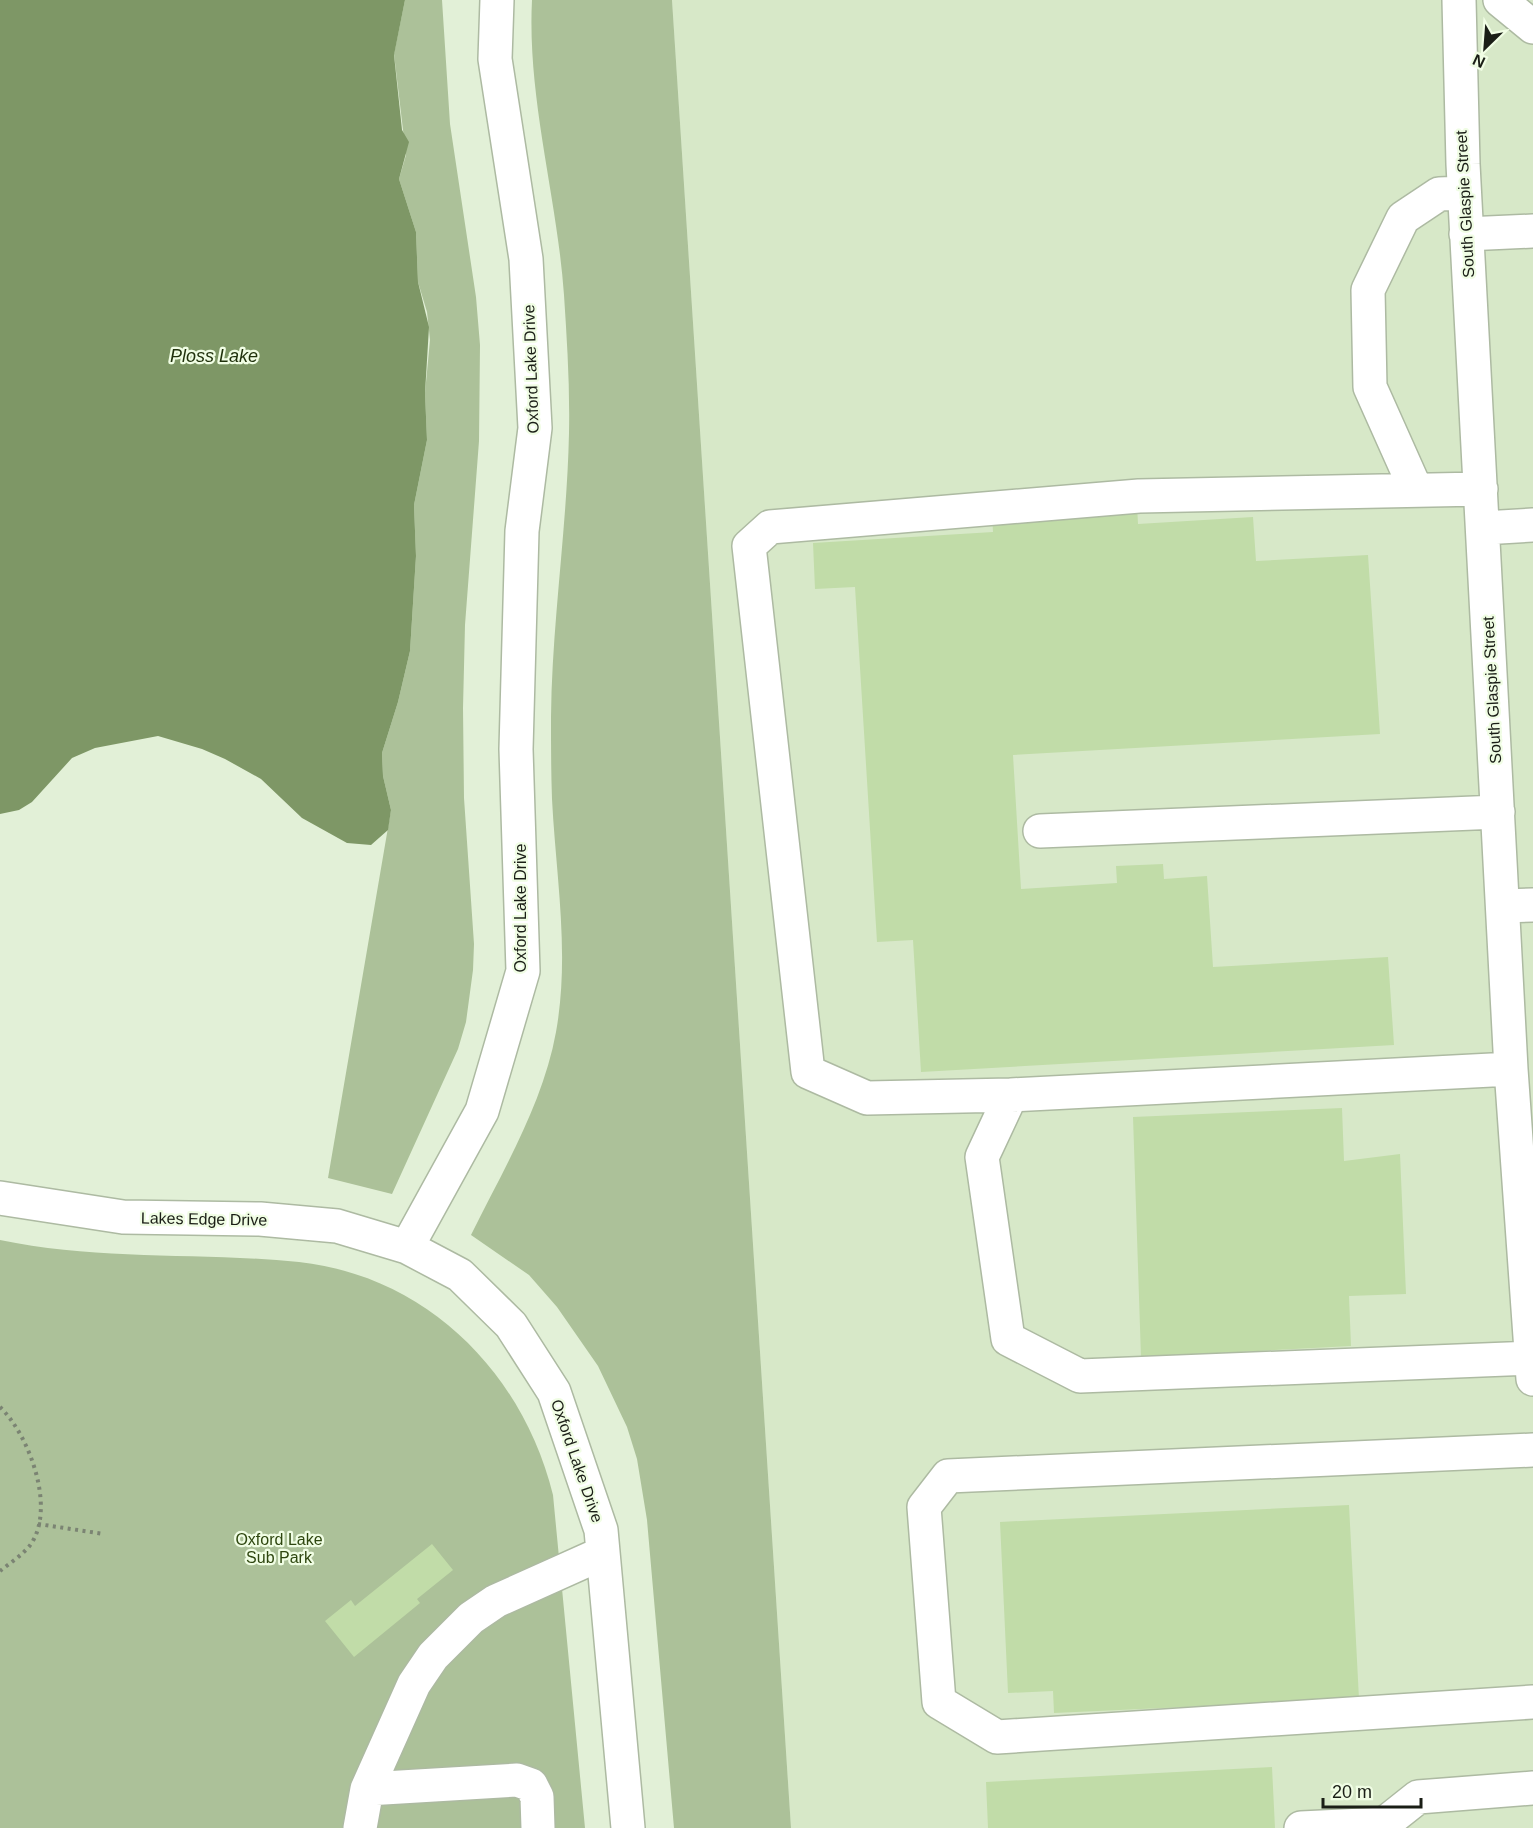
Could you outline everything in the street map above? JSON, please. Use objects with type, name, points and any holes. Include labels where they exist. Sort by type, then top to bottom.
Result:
[{"type":"street","name":"Oxford Lake Drive","points":[[496,0],[495,58],[526,259],[535,428],[522,531],[516,749],[524,971],[482,1111],[407,1247],[460,1275],[510,1325],[554,1392],[601,1530],[628,1828]]},
{"type":"street","name":"South Glaspie Street","points":[[1459,0],[1464,193],[1498,812],[1518,905],[1519,941],[1511,1069],[1525,1154],[1532,1368]]},
{"type":"street","points":[[1500,0],[1533,27]]},
{"type":"street","points":[[1416,490],[1370,387],[1368,290],[1403,218],[1439,194],[1464,193]]},
{"type":"street","points":[[1467,234],[1533,231]]},
{"type":"street","points":[[1480,489],[1139,496],[770,527],[749,546],[808,1072],[867,1098],[1011,1095],[1511,1069]]},
{"type":"street","points":[[1483,528],[1533,525]]},
{"type":"street","points":[[1040,831],[1498,812]]},
{"type":"street","points":[[1011,1095],[982,1157],[1008,1339],[1080,1377],[1532,1368]]},
{"type":"street","name":"Lakes Edge Drive","points":[[0,1198],[123,1217],[260,1219],[337,1226],[407,1247]]},
{"type":"street","points":[[1533,1450],[948,1476],[924,1507],[939,1702],[997,1737],[1533,1702]]},
{"type":"street","points":[[360,1828],[367,1789],[414,1684],[433,1656],[471,1618],[496,1601],[603,1553]]},
{"type":"street","points":[[367,1789],[517,1780],[531,1785],[537,1797],[538,1828]]},
{"type":"street","points":[[1301,1828],[1384,1824],[1418,1797],[1533,1788]]},
{"type":"path","points":[[0,1407],[24,1441],[35,1467],[40,1495],[38,1524],[30,1546],[0,1571]]},
{"type":"path","points":[[38,1524],[104,1534]]},
{"type":"shaded area","points":[[672,0],[1533,0],[1533,1828],[791,1828]]},
{"type":"green space","points":[[405,0],[442,0],[450,124],[476,297],[480,345],[479,441],[465,625],[463,708],[464,798],[474,944],[466,1022],[458,1049],[392,1194],[328,1178],[391,810],[383,776],[382,753],[398,702],[410,651],[416,556],[414,505],[427,440],[425,393],[430,340],[427,312],[418,282],[416,232],[399,179],[406,155],[394,54]]},
{"type":"green space","points":[[532,0],[672,0],[791,1828],[674,1828],[647,1520],[637,1459],[627,1427],[598,1366],[557,1307],[529,1275],[471,1235],[521,1136],[542,1085],[556,1032],[562,974],[561,916],[552,799],[551,717],[554,646],[568,469],[569,381],[560,258],[534,74]]},
{"type":"green space","name":"Oxford Lake Sub Park","points":[[0,1240],[37,1247],[112,1254],[299,1262],[345,1271],[388,1287],[428,1310],[463,1338],[493,1371],[519,1409],[539,1451],[553,1495],[585,1828],[0,1828]]},
{"type":"water","name":"Ploss Lake","points":[[0,0],[405,0],[394,55],[402,130],[409,142],[399,179],[416,232],[418,282],[429,327],[425,393],[427,440],[414,505],[416,556],[410,651],[398,702],[382,753],[383,776],[391,810],[388,830],[371,845],[347,843],[302,818],[261,779],[225,759],[202,749],[158,736],[95,748],[72,758],[32,802],[19,810],[0,814]]},
{"type":"building","points":[[1137,505],[1138,524],[1253,517],[1256,561],[1368,555],[1380,734],[1013,755],[1021,889],[1117,883],[1116,866],[1163,864],[1164,879],[1207,876],[1213,967],[1388,957],[1394,1045],[921,1072],[913,940],[877,942],[855,587],[815,589],[813,543],[993,532],[992,514]]},
{"type":"building","points":[[1342,1108],[1344,1161],[1400,1154],[1406,1294],[1349,1296],[1351,1346],[1141,1357],[1133,1117]]},
{"type":"building","points":[[1349,1505],[1359,1699],[1054,1713],[1053,1691],[1008,1693],[1000,1522]]},
{"type":"building","points":[[432,1544],[453,1570],[417,1599],[420,1603],[354,1657],[325,1621],[351,1600],[355,1606]]},
{"type":"building","points":[[1272,1767],[1275,1828],[988,1828],[986,1782]]}]
